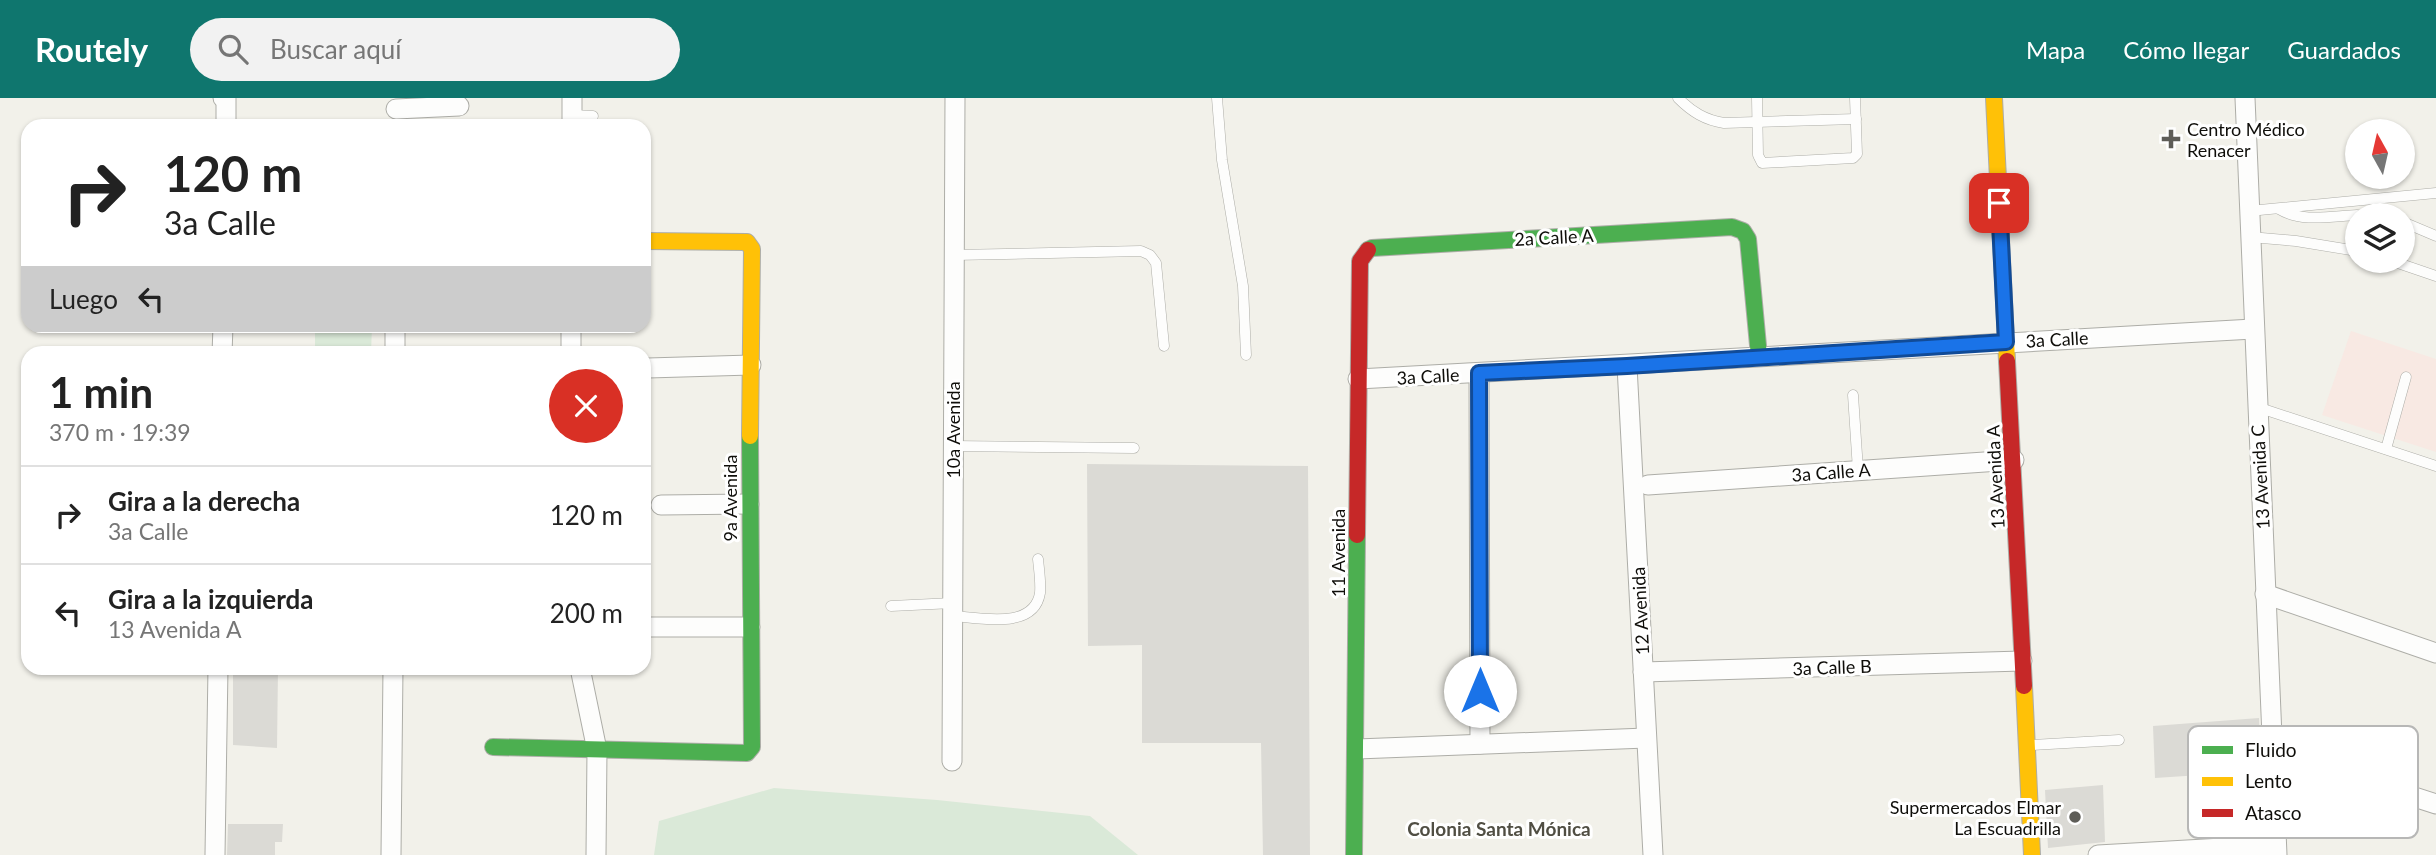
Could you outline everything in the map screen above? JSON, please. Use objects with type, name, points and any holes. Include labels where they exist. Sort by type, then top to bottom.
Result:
[{"type":"street","points":[[225,98],[226,119]]},
{"type":"street","name":"10a Avenida","points":[[952,761],[955,98]]},
{"type":"street","name":"13 Avenida A","points":[[1994,98],[2032,855]]},
{"type":"street","name":"13 Avenida C","points":[[2249,99],[2253,329],[2271,726]]},
{"type":"street","points":[[396,111],[459,106]]},
{"type":"street","name":"2a Calle A","points":[[1365,252],[1372,248],[1732,227],[1743,231],[1748,239],[1759,356]]},
{"type":"street","name":"9a Avenida","points":[[597,750],[747,753],[752,747],[749,504],[752,249],[747,242],[651,242]]},
{"type":"street","name":"11 Avenida","points":[[1354,855],[1360,261],[1365,252]]},
{"type":"street","name":"3a Calle","points":[[1358,379],[2253,329]]},
{"type":"street","points":[[651,368],[751,365]]},
{"type":"street","name":"12 Avenida","points":[[1627,366],[1653,855]]},
{"type":"street","points":[[1479,373],[1480,744]]},
{"type":"street","name":"3a Calle A","points":[[1648,485],[2014,460]]},
{"type":"street","points":[[662,505],[749,504]]},
{"type":"street","points":[[2265,594],[2436,653]]},
{"type":"street","points":[[651,627],[750,627]]},
{"type":"street","name":"3a Calle B","points":[[1643,672],[2022,661]]},
{"type":"street","points":[[215,855],[218,675]]},
{"type":"street","points":[[391,855],[393,675]]},
{"type":"street","points":[[581,675],[597,750],[596,855]]},
{"type":"street","points":[[1357,749],[1646,738]]},
{"type":"street","points":[[493,747],[597,750]]},
{"type":"street","points":[[2418,798],[2436,804]]},
{"type":"street","points":[[2098,855],[2276,850]]},
{"type":"lane","points":[[1217,98],[1222,160],[1243,286],[1246,355]]},
{"type":"lane","points":[[1678,98],[1707,120],[1724,123],[1856,120]]},
{"type":"lane","points":[[1757,98],[1758,155],[1762,163],[1853,158],[1857,154],[1855,98]]},
{"type":"lane","points":[[572,113],[593,116]]},
{"type":"lane","points":[[2249,211],[2436,193]]},
{"type":"lane","points":[[2279,209],[2290,216],[2300,217],[2345,215]]},
{"type":"lane","points":[[2415,227],[2436,236]]},
{"type":"lane","points":[[2250,237],[2345,249]]},
{"type":"lane","points":[[954,255],[1141,251],[1150,255],[1156,263],[1164,346]]},
{"type":"lane","points":[[2415,269],[2436,276]]},
{"type":"lane","points":[[2386,449],[2406,377]]},
{"type":"lane","points":[[1853,395],[1858,470]]},
{"type":"lane","points":[[2257,407],[2436,466]]},
{"type":"lane","points":[[953,446],[1134,448]]},
{"type":"lane","points":[[891,606],[953,610],[994,618],[1027,615],[1036,606],[1040,591],[1038,559]]},
{"type":"lane","points":[[2026,745],[2119,740]]},
{"type":"shaded area","points":[[2351,331],[2436,359],[2436,452],[2322,415]]},
{"type":"green space","points":[[315,333],[372,333],[371,346],[315,346]]},
{"type":"green space","points":[[774,788],[937,800],[1090,816],[1138,855],[654,855],[659,821]]},
{"type":"building","points":[[1087,464],[1308,466],[1310,855],[1263,855],[1261,743],[1142,743],[1142,645],[1088,646]]},
{"type":"building","points":[[233,675],[278,675],[277,748],[233,745]]},
{"type":"building","points":[[2259,718],[2259,726],[2188,726],[2188,776],[2155,778],[2153,726]]},
{"type":"building","name":"Supermercados Elmar La Escuadrilla","points":[[2103,785],[2105,842],[2048,848],[2045,790]]},
{"type":"building","points":[[228,824],[283,824],[282,842],[275,842],[275,855],[227,855]]},
{"type":"traffic: fast","points":[[1368,250],[1732,227],[1743,231],[1748,239],[1759,356]]},
{"type":"traffic: fast","points":[[493,747],[747,753],[752,747],[750,436]]},
{"type":"traffic: fast","points":[[1354,855],[1357,535]]},
{"type":"traffic: slow","points":[[1994,98],[2007,361]]},
{"type":"traffic: slow","points":[[651,241],[747,242],[752,249],[750,436]]},
{"type":"traffic: slow","points":[[2024,686],[2032,855]]},
{"type":"traffic: jam","points":[[1357,535],[1360,261],[1368,250]]},
{"type":"traffic: jam","points":[[2007,361],[2024,686]]},
{"type":"place","name":"Centro Médico Renacer","points":[[2171,139]]},
{"type":"place","name":"Supermercados Elmar La Escuadrilla","points":[[2075,817]]},
{"type":"district","name":"Colonia Santa Mónica","points":[[1499,828]]},
{"type":"route","points":[[1480,691],[1479,373],[2006,342],[1999,203]]}]
